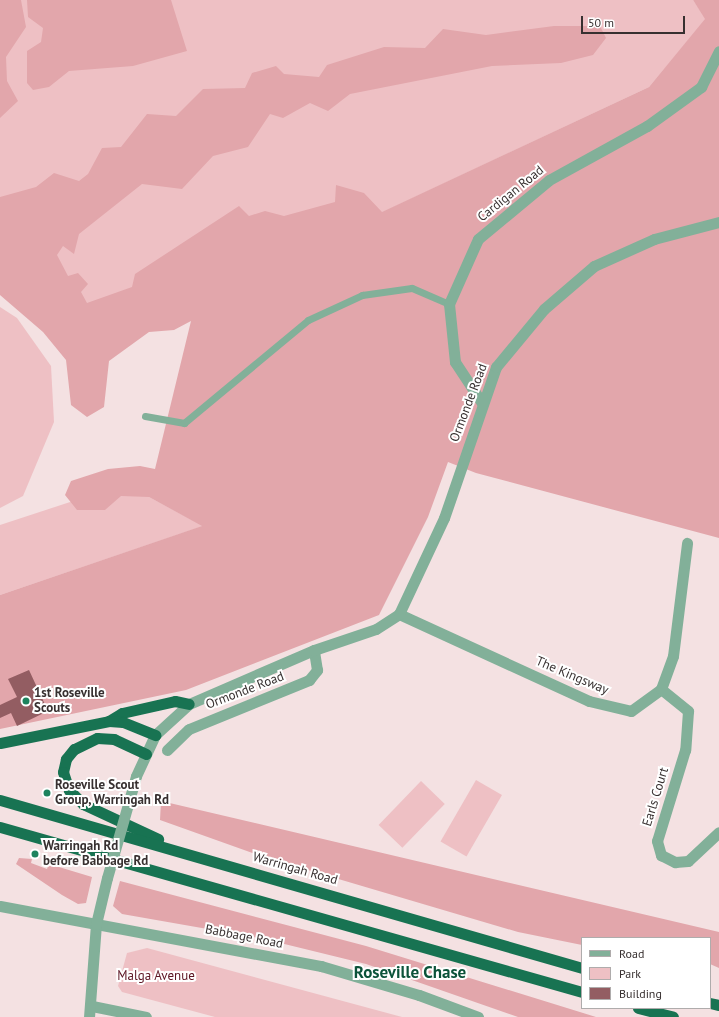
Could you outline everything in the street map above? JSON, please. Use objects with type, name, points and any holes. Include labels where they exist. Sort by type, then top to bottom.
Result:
[{"type":"highway","points":[[109,721],[122,713],[175,701],[190,704]]},
{"type":"highway","points":[[0,743],[109,721],[123,722],[156,735]]},
{"type":"highway","points":[[146,754],[114,739],[89,741],[74,748],[66,759],[63,772],[66,782],[75,798],[84,804],[193,854]]},
{"type":"highway","name":"Warringah Road","points":[[0,800],[193,854],[581,968]]},
{"type":"highway","points":[[0,827],[581,992]]},
{"type":"highway","points":[[642,1009],[674,1017]]},
{"type":"street","name":"Cardigan Road","points":[[482,403],[455,362],[449,304],[478,239],[549,180],[647,126],[701,87],[719,51]]},
{"type":"street","name":"Ormonde Road","points":[[156,735],[190,704],[314,650],[376,629],[399,614],[444,518],[482,403],[496,367],[544,309],[594,266],[654,239],[719,222]]},
{"type":"street","points":[[661,689],[673,656],[687,543]]},
{"type":"street","name":"The Kingsway","points":[[399,614],[589,702],[631,711],[661,689]]},
{"type":"street","name":"Ormonde Road","points":[[167,750],[189,729],[309,680],[317,670],[314,650]]},
{"type":"street","name":"Earls Court","points":[[661,689],[688,711],[685,750],[656,841],[661,855],[675,862],[688,861],[719,832]]},
{"type":"street","points":[[146,1017],[91,1012],[96,924],[107,878],[136,776],[156,735]]},
{"type":"street","name":"Babbage Road","points":[[0,906],[321,966],[412,993],[478,1017]]},
{"type":"lane","points":[[145,416],[184,423],[308,320],[362,295],[412,288],[449,304]]},
{"type":"green space","points":[[0,0],[693,0],[706,19],[649,87],[381,213],[192,320],[120,321],[0,277]]},
{"type":"green space","points":[[0,307],[17,318],[51,366],[54,422],[23,496],[0,508]]},
{"type":"green space","points":[[125,484],[203,526],[0,595],[0,525]]},
{"type":"green space","points":[[476,780],[502,795],[466,856],[440,841]]},
{"type":"green space","points":[[421,781],[445,804],[402,848],[379,825]]},
{"type":"green space","name":"Malga Avenue","points":[[147,948],[402,1017],[215,1017],[122,992],[118,986],[127,953]]},
{"type":"shaded area","points":[[0,0],[21,0],[26,27],[6,57],[7,81],[18,101],[0,118]]},
{"type":"shaded area","points":[[27,0],[171,0],[187,51],[133,66],[69,71],[49,87],[33,90],[27,83],[27,51],[41,42],[43,28],[28,17]]},
{"type":"shaded area","points":[[693,0],[719,0],[719,538],[476,473],[448,462],[428,517],[379,615],[186,690],[0,729],[0,595],[202,526],[149,497],[121,496],[105,510],[77,510],[65,495],[71,481],[108,469],[140,466],[155,469],[191,321],[174,330],[149,332],[109,361],[104,407],[87,417],[71,405],[66,360],[43,332],[0,295],[0,197],[36,187],[54,173],[79,181],[88,174],[102,148],[121,147],[147,114],[176,116],[203,89],[245,88],[252,73],[276,66],[284,74],[319,77],[327,65],[384,47],[425,48],[443,29],[486,35],[554,26],[600,26],[606,38],[593,55],[561,63],[492,66],[350,94],[328,111],[310,103],[283,118],[270,114],[248,147],[213,156],[182,189],[142,184],[79,234],[74,254],[63,246],[57,255],[68,276],[78,273],[88,284],[81,292],[87,303],[132,287],[135,274],[239,206],[249,216],[265,211],[284,216],[335,202],[336,185],[364,193],[382,212],[649,87],[705,19]]},
{"type":"shaded area","points":[[161,801],[719,932],[719,968],[711,964],[711,937],[581,937],[581,945],[518,932],[264,857],[160,820]]},
{"type":"shaded area","points":[[19,858],[32,859],[31,863],[47,869],[49,864],[92,877],[86,903],[78,904],[62,895],[16,864]]},
{"type":"shaded area","points":[[120,881],[366,946],[596,1017],[518,1017],[366,964],[264,939],[122,914],[113,906]]},
{"type":"building","name":"1st Roseville Scouts","points":[[29,670],[48,711],[17,726],[11,713],[0,718],[0,705],[17,697],[8,679]]},
{"type":"place","name":"1st Roseville Scouts","points":[[26,701]]},
{"type":"place","name":"Roseville Scout Group, Warringah Rd","points":[[47,793]]},
{"type":"place","name":"Warringah Rd before Babbage Rd","points":[[35,854]]},
{"type":"district","name":"Roseville Chase","points":[[410,973]]}]
